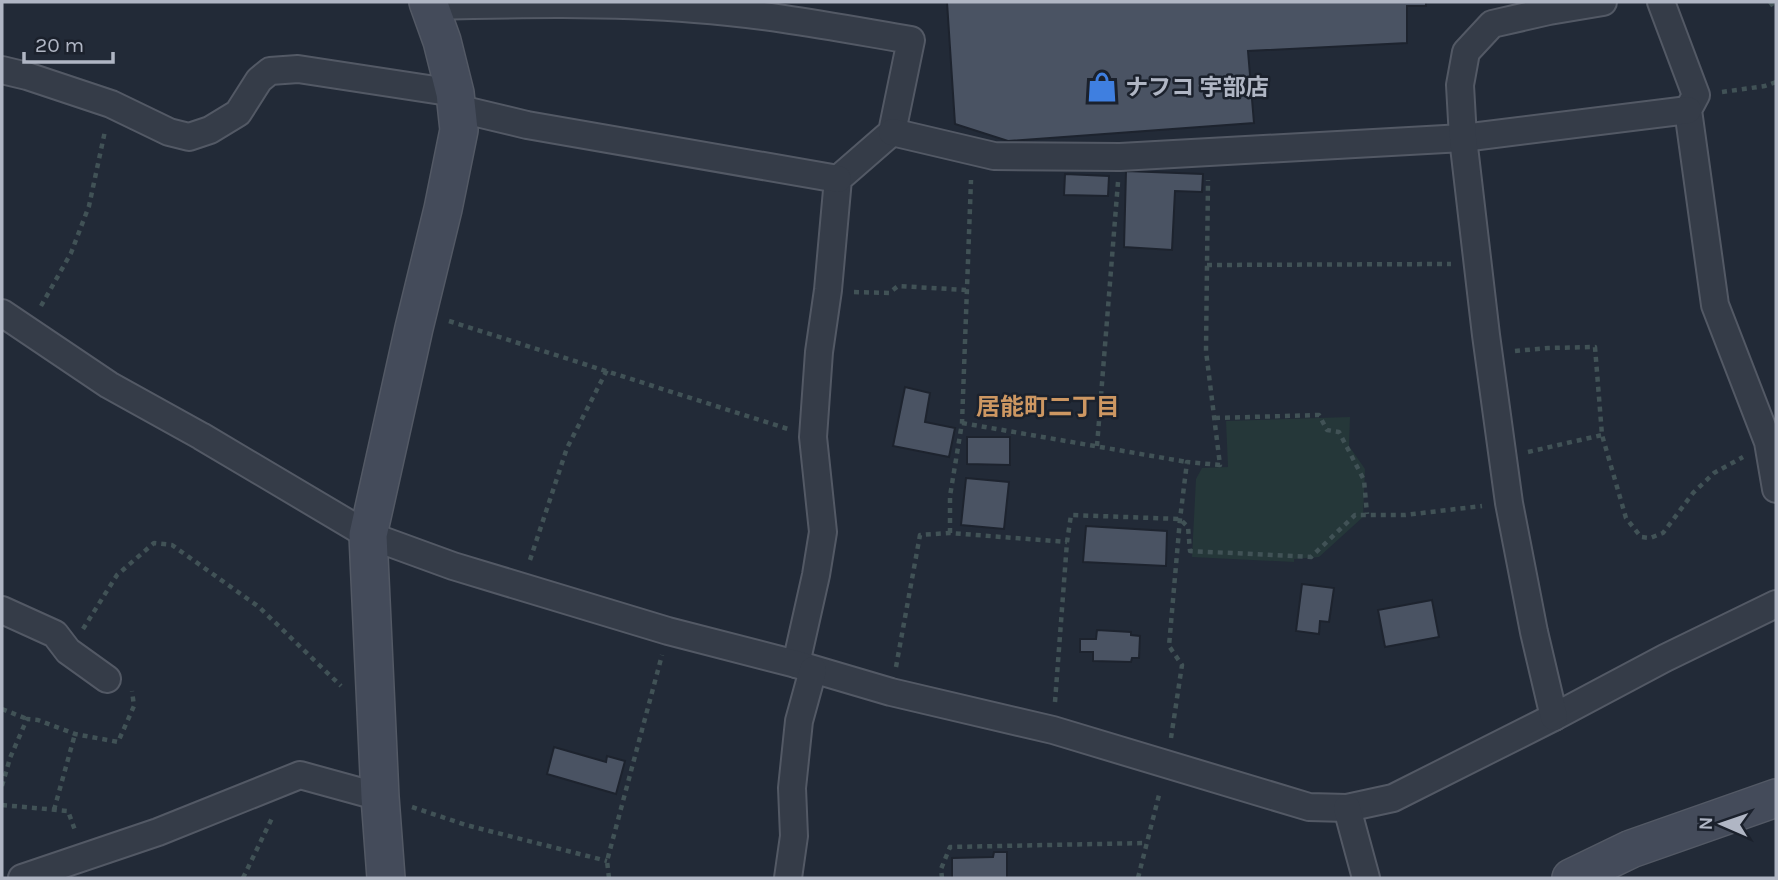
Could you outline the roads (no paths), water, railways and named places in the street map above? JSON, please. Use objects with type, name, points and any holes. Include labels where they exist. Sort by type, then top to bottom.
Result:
[{"type":"street","points":[[1554,717],[1534,632],[1502,458],[1477,264],[1460,85],[1466,52],[1492,24],[1603,2]]},
{"type":"street","points":[[1661,2],[1692,102],[1715,305],[1768,442],[1776,489]]},
{"type":"street","points":[[386,878],[368,535],[459,130],[442,41],[429,4],[564,3],[696,9],[790,20],[911,40],[892,132],[838,179],[828,290],[819,352],[813,437],[823,532],[804,667],[792,788],[794,836],[788,878]]},
{"type":"street","points":[[2,70],[111,104],[169,132],[189,137],[210,130],[238,113],[259,80],[270,71],[298,69],[455,101],[527,125],[838,179]]},
{"type":"street","points":[[892,132],[994,156],[1120,157],[1464,138],[1692,102]]},
{"type":"street","points":[[2,313],[109,385],[368,535],[453,566],[668,631],[891,692],[1053,730],[1309,807],[1347,808],[1393,798],[1776,604]]},
{"type":"street","points":[[2,610],[55,634],[68,651],[107,679]]},
{"type":"street","points":[[22,878],[158,832],[300,775],[380,797]]},
{"type":"street","points":[[1571,878],[1631,849],[1776,797]]},
{"type":"street","points":[[1347,808],[1366,878]]},
{"type":"place","name":"ナフコ 宇部店","points":[[1102,87]]},
{"type":"district","name":"居能町二丁目","points":[[1048,407]]}]
